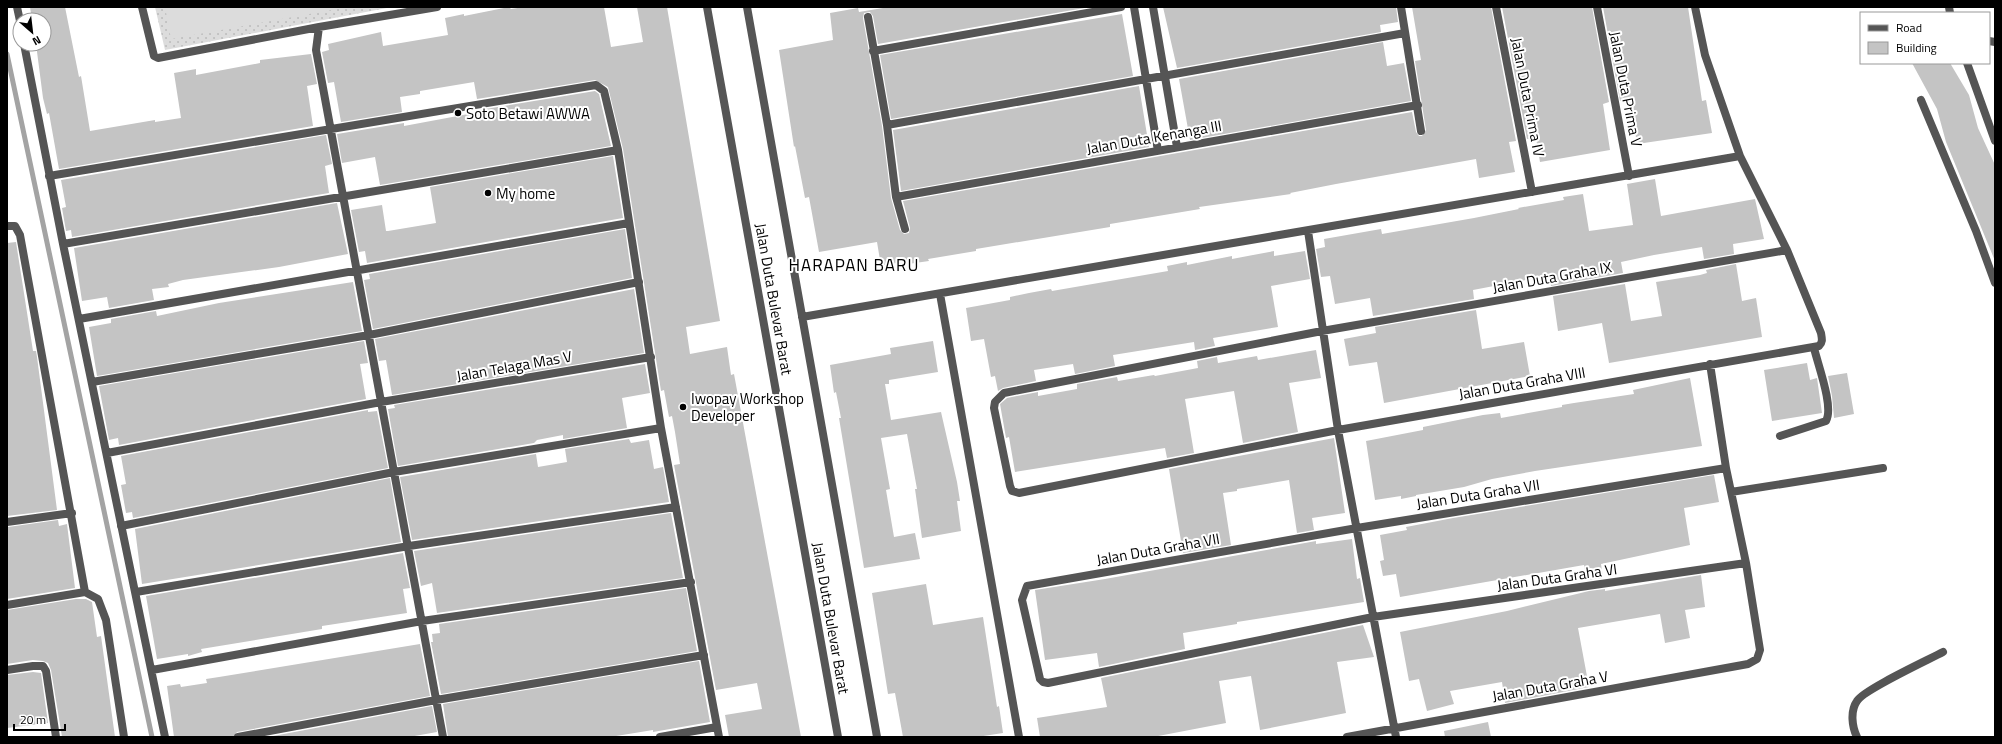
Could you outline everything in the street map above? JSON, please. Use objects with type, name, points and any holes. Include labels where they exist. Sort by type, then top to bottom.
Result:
[{"type":"street","points":[[142,7],[150,47],[154,56],[158,58],[319,27],[437,7]]},
{"type":"street","name":"Jalan Duta Bulevar Barat","points":[[707,7],[838,737]]},
{"type":"street","name":"Jalan Duta Bulevar Barat","points":[[747,7],[877,737]]},
{"type":"street","points":[[873,51],[1121,7]]},
{"type":"street","points":[[1134,7],[1158,151]]},
{"type":"street","points":[[1153,7],[1177,147]]},
{"type":"street","points":[[1401,7],[1421,131]]},
{"type":"street","name":"Jalan Duta Prima IV","points":[[1496,7],[1532,192]]},
{"type":"street","name":"Jalan Duta Prima V","points":[[1596,7],[1628,176]]},
{"type":"street","points":[[1695,7],[1701,39],[1707,60],[1740,156],[1787,250],[1822,339],[1822,344],[1814,348],[1829,416],[1826,422],[1780,436]]},
{"type":"street","points":[[868,17],[887,125],[896,197],[905,229]]},
{"type":"street","points":[[319,27],[316,50],[409,546],[443,737]]},
{"type":"street","points":[[887,125],[1405,33]]},
{"type":"street","points":[[26,52],[62,244],[166,737]]},
{"type":"street","points":[[1967,64],[1995,141]]},
{"type":"street","points":[[49,176],[596,85],[604,91],[618,150],[661,428],[719,737]]},
{"type":"street","points":[[1921,100],[1976,231],[1995,283]]},
{"type":"street","name":"Jalan Duta Kenanga III","points":[[896,197],[1418,105]]},
{"type":"street","points":[[62,244],[618,150]]},
{"type":"street","points":[[802,317],[1740,156]]},
{"type":"street","points":[[79,319],[629,223]]},
{"type":"street","points":[[7,226],[15,226],[20,234],[72,513],[85,592]]},
{"type":"street","points":[[1308,231],[1338,430],[1396,737]]},
{"type":"street","name":"Jalan Duta Graha IX","points":[[1338,430],[1019,493],[1012,491],[1010,486],[994,408],[995,402],[1004,393],[1322,331],[1787,250]]},
{"type":"street","points":[[92,382],[369,335],[639,282]]},
{"type":"street","points":[[940,294],[1019,737]]},
{"type":"street","name":"Jalan Duta Graha VIII","points":[[1338,430],[1710,364],[1814,348]]},
{"type":"street","name":"Jalan Telaga Mas V","points":[[107,453],[381,402],[651,357]]},
{"type":"street","points":[[1710,364],[1726,468],[1746,564]]},
{"type":"street","points":[[121,526],[394,472],[661,428]]},
{"type":"street","name":"Jalan Duta Graha VII","points":[[1373,617],[1048,683],[1043,682],[1040,679],[1022,600],[1027,586],[1357,528],[1726,468]]},
{"type":"street","points":[[1731,492],[1883,468]]},
{"type":"street","points":[[136,592],[409,546],[676,507]]},
{"type":"street","points":[[7,522],[72,513]]},
{"type":"street","name":"Jalan Duta Graha VI","points":[[1373,617],[1746,564]]},
{"type":"street","name":"Jalan Duta Graha V","points":[[1347,737],[1748,664],[1757,659],[1760,650],[1746,564]]},
{"type":"street","points":[[152,670],[422,621],[690,582]]},
{"type":"street","points":[[7,605],[85,592],[98,599],[106,620],[124,737]]},
{"type":"street","points":[[1857,737],[1854,730],[1852,717],[1857,701],[1871,690],[1943,652]]},
{"type":"street","points":[[238,737],[436,700],[704,655]]},
{"type":"street","points":[[7,670],[43,666],[46,671],[56,737]]},
{"type":"street","points":[[660,737],[717,726]]},
{"type":"shaded area","points":[[155,7],[392,7],[165,50]]},
{"type":"shaded area","points":[[165,7],[348,7],[171,39]]},
{"type":"building","points":[[30,7],[65,7],[79,77],[81,76],[90,131],[155,120],[155,122],[181,118],[174,73],[196,69],[196,75],[260,63],[260,60],[311,54],[317,84],[307,86],[313,126],[59,169],[49,113],[47,114],[43,98],[37,52],[52,52],[52,12],[31,12]]},
{"type":"building","points":[[509,7],[511,9],[524,7],[604,7],[611,47],[643,42],[637,7],[667,7],[720,321],[686,327],[690,354],[727,347],[731,375],[734,374],[801,737],[729,737],[725,715],[762,709],[757,683],[716,690],[674,465],[680,464],[675,432],[672,416],[669,417],[664,390],[661,391],[623,149],[608,87],[595,80],[477,99],[474,82],[420,91],[420,94],[400,97],[402,112],[341,122],[334,82],[328,83],[322,52],[329,50],[328,44],[381,32],[383,46],[448,35],[445,18],[464,14],[464,16]]},
{"type":"building","points":[[889,7],[1090,7],[878,44],[873,16],[870,12],[864,13],[863,18],[882,126],[891,198],[900,230],[904,234],[909,233],[910,228],[903,201],[1412,112],[1416,132],[1419,136],[1422,136],[1426,130],[1415,61],[1421,60],[1412,7],[1491,7],[1516,141],[1509,142],[1515,172],[1479,178],[1476,159],[1336,184],[1290,193],[1291,194],[1199,207],[1200,209],[1110,224],[1110,227],[976,249],[976,251],[908,264],[907,261],[881,266],[877,242],[819,252],[809,197],[805,198],[795,146],[794,147],[779,50],[833,40],[830,13],[858,8],[859,12]]},
{"type":"building","points":[[1163,7],[1396,7],[1398,22],[1380,25],[1381,32],[1177,68]]},
{"type":"building","points":[[1502,7],[1592,7],[1609,102],[1603,104],[1610,150],[1540,162],[1536,138],[1527,139]]},
{"type":"building","points":[[1603,7],[1688,7],[1702,101],[1706,100],[1712,133],[1637,144],[1630,99],[1620,101]]},
{"type":"building","points":[[1122,14],[1133,76],[891,119],[880,55]]},
{"type":"building","points":[[1383,42],[1387,66],[1404,63],[1411,101],[1190,140],[1179,79]]},
{"type":"building","points":[[1913,64],[1951,64],[1969,95],[1978,128],[1995,165],[1995,261],[1946,142],[1937,109]]},
{"type":"building","points":[[1139,86],[1149,147],[901,191],[893,130]]},
{"type":"building","points":[[595,91],[599,94],[611,146],[380,185],[375,157],[342,163],[337,134],[404,123],[404,126],[479,112],[479,110]]},
{"type":"building","points":[[326,135],[332,164],[325,166],[329,193],[72,237],[71,230],[66,231],[62,208],[66,207],[61,180]]},
{"type":"building","points":[[613,156],[623,218],[367,263],[365,251],[359,252],[351,210],[382,205],[386,231],[436,223],[430,187]]},
{"type":"building","points":[[1655,179],[1661,216],[1755,199],[1764,239],[1733,244],[1734,254],[1704,259],[1702,247],[1654,255],[1621,262],[1623,273],[1551,286],[1549,276],[1473,290],[1474,299],[1373,316],[1370,298],[1335,304],[1330,276],[1321,277],[1316,249],[1325,247],[1324,239],[1381,229],[1382,234],[1474,218],[1564,200],[1563,197],[1583,194],[1589,231],[1633,225],[1627,184]]},
{"type":"building","points":[[337,203],[348,254],[279,267],[183,280],[168,284],[169,287],[152,289],[154,300],[109,308],[107,297],[82,301],[74,248]]},
{"type":"building","points":[[625,229],[632,278],[373,329],[364,280],[370,279],[369,274]]},
{"type":"building","points":[[16,242],[33,351],[36,351],[37,357],[57,510],[7,516],[7,243]]},
{"type":"building","points":[[1274,251],[1274,256],[1305,251],[1310,279],[1271,286],[1278,327],[1213,338],[1215,346],[1195,350],[1194,342],[1113,355],[1115,366],[1075,374],[1073,364],[1034,370],[1036,381],[1003,388],[998,391],[995,376],[991,377],[984,339],[971,341],[966,308],[1010,300],[1010,297],[1029,293],[1051,289],[1052,291],[1168,271],[1167,266],[1187,262],[1187,265],[1232,256],[1232,259]]},
{"type":"building","points":[[1736,264],[1742,301],[1756,298],[1762,337],[1609,363],[1602,323],[1558,331],[1553,296],[1625,284],[1631,321],[1662,316],[1656,282],[1700,275],[1707,273],[1706,270]]},
{"type":"building","points":[[353,282],[362,331],[97,376],[89,327],[111,323],[111,319],[156,311],[157,316],[219,303]]},
{"type":"building","points":[[634,289],[644,353],[392,395],[386,360],[379,361],[375,339]]},
{"type":"building","points":[[1476,310],[1482,349],[1524,342],[1530,376],[1384,403],[1377,362],[1349,366],[1344,339],[1376,333],[1375,327]]},
{"type":"building","points":[[364,341],[368,363],[360,364],[366,399],[119,445],[118,438],[109,440],[99,386]]},
{"type":"building","points":[[933,341],[938,372],[889,380],[889,384],[885,384],[891,420],[941,412],[957,482],[960,501],[957,501],[961,531],[922,538],[915,489],[917,489],[907,434],[881,438],[890,489],[886,490],[894,537],[915,533],[920,559],[864,568],[839,418],[841,418],[836,392],[834,393],[830,365],[891,354],[890,348]]},
{"type":"building","points":[[1316,350],[1321,378],[1289,383],[1298,432],[1243,443],[1234,391],[1185,399],[1194,453],[1167,458],[1165,448],[1015,472],[1009,437],[1006,438],[1000,404],[1007,398],[1038,392],[1038,396],[1077,389],[1077,384],[1117,377],[1118,381],[1198,368],[1197,361],[1217,357],[1218,363],[1257,356],[1258,360]]},
{"type":"building","points":[[1807,363],[1810,380],[1817,378],[1822,413],[1772,421],[1764,370]]},
{"type":"building","points":[[645,364],[650,393],[622,398],[627,428],[563,439],[563,435],[537,440],[534,443],[398,466],[388,409],[395,408],[394,405]]},
{"type":"building","points":[[1847,373],[1854,414],[1834,418],[1828,376]]},
{"type":"building","points":[[1690,378],[1702,446],[1535,471],[1401,499],[1401,496],[1375,500],[1366,441],[1423,430],[1423,427],[1483,415],[1500,413],[1501,418],[1562,407],[1562,405],[1634,394],[1633,390]]},
{"type":"building","points":[[368,410],[368,412],[377,411],[388,468],[133,518],[132,512],[126,513],[121,485],[126,484],[121,456]]},
{"type":"building","points":[[1334,438],[1345,513],[1312,518],[1314,530],[1297,533],[1289,480],[1237,489],[1237,491],[1223,493],[1231,545],[1183,553],[1169,469]]},
{"type":"building","points":[[629,439],[631,443],[649,440],[654,469],[663,467],[669,502],[412,540],[400,477],[536,454],[538,467],[567,462],[565,449]]},
{"type":"building","points":[[1714,475],[1719,502],[1684,508],[1690,545],[1601,564],[1603,578],[1587,580],[1584,565],[1400,597],[1396,574],[1383,576],[1380,561],[1384,560],[1380,535],[1407,530],[1406,527]]},
{"type":"building","points":[[390,478],[401,542],[142,584],[135,529]]},
{"type":"building","points":[[671,513],[683,578],[437,613],[432,583],[421,586],[414,551]]},
{"type":"building","points":[[58,520],[59,526],[67,524],[75,588],[7,599],[8,527]]},
{"type":"building","points":[[1352,539],[1357,579],[1360,578],[1364,602],[1237,622],[1237,624],[1183,633],[1185,649],[1099,667],[1097,653],[1045,660],[1035,590],[1316,541],[1316,544]]},
{"type":"building","points":[[403,553],[410,588],[403,589],[407,613],[322,626],[322,629],[201,649],[202,652],[188,656],[188,654],[157,659],[146,596]]},
{"type":"building","points":[[1701,575],[1705,607],[1685,610],[1690,638],[1665,643],[1660,614],[1578,628],[1589,687],[1505,703],[1502,682],[1450,691],[1454,704],[1427,711],[1419,679],[1409,681],[1400,632],[1507,611],[1589,591],[1605,589],[1605,591]]},
{"type":"building","points":[[926,584],[933,625],[983,617],[997,707],[999,706],[1003,733],[977,737],[903,737],[895,693],[888,694],[872,593]]},
{"type":"building","points":[[686,588],[697,651],[441,694],[431,642],[433,642],[432,634],[440,633],[439,624]]},
{"type":"building","points":[[76,599],[86,599],[92,602],[97,637],[101,636],[115,737],[62,737],[51,670],[48,663],[33,660],[7,664],[7,610]]},
{"type":"building","points":[[1363,625],[1374,657],[1337,662],[1346,713],[1260,730],[1251,676],[1219,681],[1226,723],[1153,737],[1040,737],[1037,718],[1107,707],[1101,678]]},
{"type":"building","points":[[420,644],[430,696],[237,732],[233,737],[174,737],[167,686],[180,684],[181,687],[207,683],[206,679]]},
{"type":"building","points":[[699,661],[710,722],[653,732],[653,730],[610,737],[448,737],[443,704]]},
{"type":"building","points":[[33,672],[41,673],[48,723],[7,728],[7,675]]},
{"type":"building","points":[[432,706],[437,732],[409,737],[268,737]]},
{"type":"building","points":[[1488,722],[1491,737],[1445,737],[1444,731]]},
{"type":"waterway","points":[[7,54],[152,737]]},
{"type":"place","name":"Soto Betawi AWWA","points":[[458,113]]},
{"type":"place","name":"My home","points":[[488,193]]},
{"type":"place","name":"Iwopay Workshop Developer","points":[[683,407]]},
{"type":"district","name":"HARAPAN BARU","points":[[854,265]]}]
